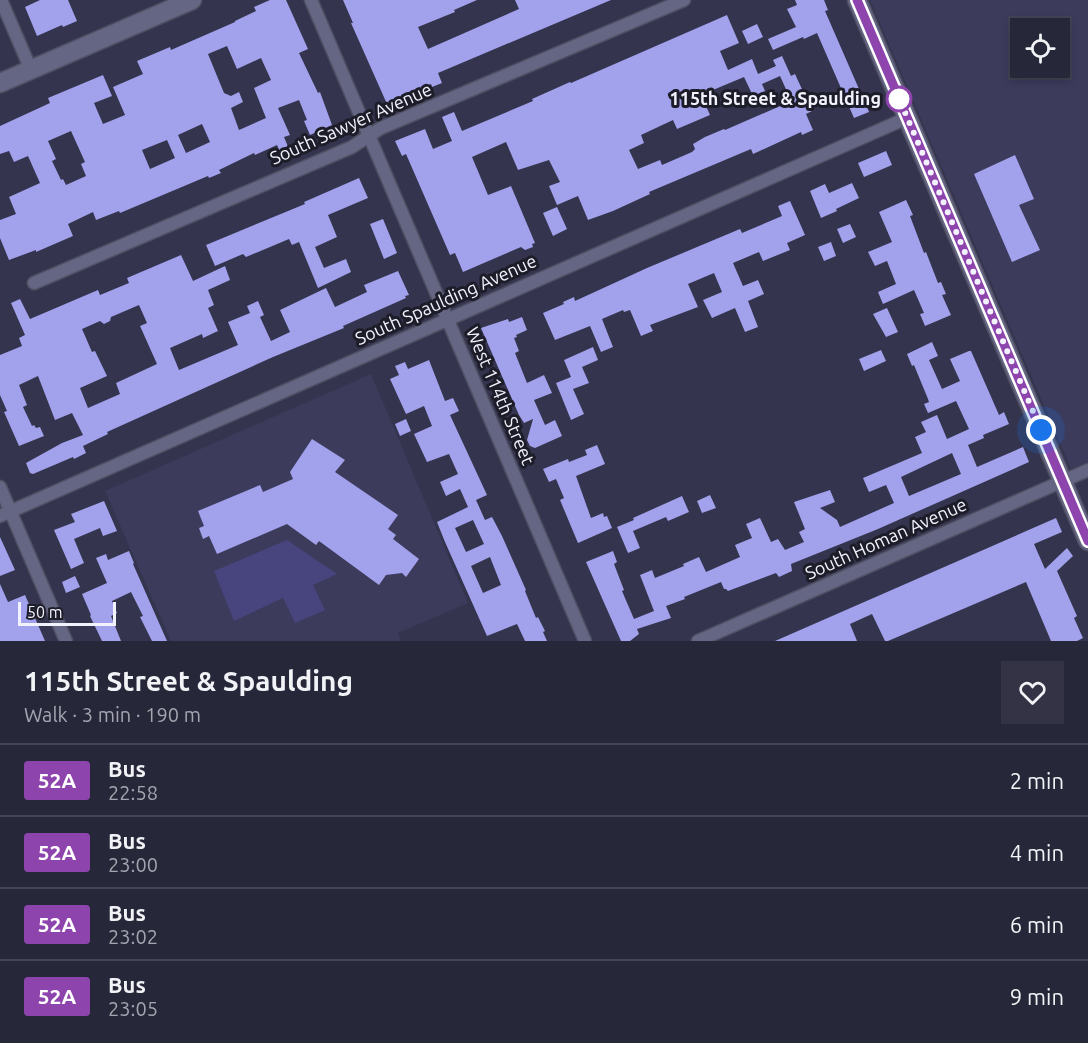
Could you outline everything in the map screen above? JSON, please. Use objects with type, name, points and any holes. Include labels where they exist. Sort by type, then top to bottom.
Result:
[{"type":"street","points":[[1,0],[31,70]]},
{"type":"street","points":[[0,83],[192,0]]},
{"type":"street","name":"West 114th Street","points":[[311,0],[585,641]]},
{"type":"street","name":"South Sawyer Avenue","points":[[34,283],[352,147],[381,128],[684,0]]},
{"type":"street","points":[[857,0],[1088,541]]},
{"type":"street","name":"South Spaulding Avenue","points":[[5,513],[907,118]]},
{"type":"street","name":"South Homan Avenue","points":[[698,641],[1088,470]]},
{"type":"street","points":[[0,487],[5,513],[66,641]]},
{"type":"shaded area","points":[[870,0],[1088,0],[1088,462],[1071,469]]},
{"type":"shaded area","points":[[371,374],[468,603],[398,633],[401,641],[171,641],[105,491]]},
{"type":"shaded area","points":[[287,540],[337,574],[313,585],[325,610],[295,623],[283,598],[234,621],[214,571]]},
{"type":"building","points":[[40,0],[68,0],[77,21],[37,36],[25,7]]},
{"type":"building","points":[[270,0],[286,0],[308,49],[299,53],[318,93],[320,92],[332,125],[310,135],[299,100],[278,108],[290,135],[284,137],[289,149],[280,152],[277,145],[255,155],[254,153],[219,170],[221,173],[209,178],[208,176],[120,213],[119,211],[96,220],[93,212],[68,224],[73,236],[36,252],[36,250],[9,260],[0,238],[0,220],[16,214],[9,197],[40,183],[28,156],[14,162],[9,151],[0,154],[0,126],[50,103],[48,98],[103,75],[112,96],[94,103],[103,124],[125,115],[113,87],[143,74],[137,61],[170,47],[171,50],[235,22],[256,11],[254,7]],"holes":[[[227,46],[237,69],[261,58],[271,80],[254,88],[266,118],[239,130],[231,108],[243,102],[239,92],[231,96],[224,93],[208,54]],[[202,124],[210,142],[186,153],[178,135]],[[71,131],[85,162],[81,164],[86,176],[66,185],[52,161],[56,159],[48,141]],[[167,140],[175,158],[150,169],[142,150]]]},
{"type":"building","points":[[343,0],[477,0],[418,27],[428,49],[519,9],[515,0],[611,0],[438,73],[442,83],[432,87],[431,84],[387,104]]},
{"type":"building","points":[[795,0],[824,0],[828,10],[825,11],[869,112],[854,118],[817,33],[773,50],[768,39],[796,27],[787,9],[797,5]]},
{"type":"building","points":[[727,15],[739,43],[720,51],[728,70],[752,59],[758,74],[776,66],[773,60],[782,56],[791,76],[795,74],[812,111],[806,114],[813,130],[802,135],[801,132],[753,154],[751,149],[588,220],[578,196],[557,205],[549,186],[560,182],[549,160],[518,170],[506,142],[472,157],[488,195],[511,186],[535,243],[532,244],[533,247],[525,250],[521,247],[463,272],[455,253],[450,255],[406,154],[402,156],[395,141],[425,129],[433,149],[452,141],[442,117],[454,112],[462,131]],"holes":[[[780,76],[790,98],[786,100],[787,103],[705,137],[693,144],[695,149],[692,152],[662,165],[660,160],[638,169],[629,150],[644,143],[641,135],[673,120],[677,129],[710,115],[701,95],[744,77],[753,96],[765,91],[762,84]]]},
{"type":"building","points":[[757,24],[763,37],[748,44],[742,31]]},
{"type":"building","points":[[886,151],[892,165],[864,177],[858,163]]},
{"type":"building","points":[[1015,155],[1034,199],[1019,205],[1040,250],[1012,262],[974,174]]},
{"type":"building","points":[[359,178],[368,198],[328,215],[337,237],[315,247],[324,268],[346,259],[351,272],[318,288],[299,242],[292,245],[289,239],[246,257],[243,254],[215,266],[206,245],[305,204],[304,202]]},
{"type":"building","points":[[852,183],[859,198],[821,218],[810,191],[825,184],[829,193]]},
{"type":"building","points":[[906,200],[913,215],[910,216],[924,253],[926,252],[938,283],[941,282],[946,294],[942,295],[951,315],[925,326],[920,314],[924,313],[914,290],[883,304],[878,292],[896,284],[887,261],[875,266],[868,252],[892,242],[879,212]]},
{"type":"building","points":[[790,201],[805,235],[787,243],[790,250],[763,261],[759,252],[733,263],[743,286],[758,280],[764,294],[748,301],[758,327],[745,332],[735,308],[712,318],[703,300],[722,292],[714,273],[688,284],[698,307],[650,325],[653,331],[641,336],[630,310],[624,312],[623,310],[602,319],[613,347],[601,352],[590,326],[555,340],[543,313],[574,297],[575,301],[740,229],[742,233],[782,216],[778,206]]},
{"type":"building","points":[[557,207],[567,229],[553,236],[543,213]]},
{"type":"building","points":[[383,219],[397,253],[384,259],[370,224]]},
{"type":"building","points":[[850,224],[856,237],[843,243],[837,229]]},
{"type":"building","points":[[831,242],[836,256],[824,261],[818,247]]},
{"type":"building","points":[[181,255],[193,281],[225,266],[230,280],[208,290],[214,305],[208,308],[218,331],[203,338],[202,334],[170,348],[179,370],[238,345],[228,322],[250,313],[247,306],[258,301],[264,315],[260,317],[271,341],[290,332],[280,310],[326,288],[335,307],[367,292],[364,285],[398,271],[409,295],[343,326],[344,328],[273,357],[107,432],[108,434],[83,446],[86,453],[74,459],[73,457],[33,474],[30,473],[26,463],[62,443],[83,435],[72,413],[55,420],[38,376],[19,385],[27,405],[23,407],[32,426],[40,427],[44,436],[19,446],[4,412],[7,411],[0,395],[0,355],[22,346],[19,338],[25,335],[11,303],[20,299],[30,319],[98,290],[100,295],[129,283],[127,278]],"holes":[[[139,305],[147,323],[140,326],[157,364],[116,383],[120,394],[88,408],[80,388],[107,376],[95,351],[92,352],[82,329],[100,321],[104,324],[110,321],[111,317]]]},
{"type":"building","points":[[887,308],[898,332],[886,337],[873,314]]},
{"type":"building","points":[[522,317],[527,330],[514,338],[519,351],[515,353],[527,383],[544,375],[552,393],[534,400],[545,425],[555,420],[562,436],[535,448],[530,446],[527,440],[533,419],[524,423],[519,415],[481,328]]},
{"type":"building","points":[[932,342],[938,356],[929,360],[942,389],[960,381],[950,359],[971,351],[999,415],[1004,412],[1009,424],[983,435],[984,438],[968,445],[977,467],[1023,447],[1029,462],[878,529],[791,564],[792,571],[779,577],[776,573],[728,591],[724,589],[721,582],[684,597],[685,599],[666,606],[671,618],[637,629],[639,634],[630,641],[621,641],[586,562],[613,551],[617,562],[614,564],[624,590],[622,591],[634,619],[654,611],[640,575],[652,570],[655,578],[699,557],[706,572],[740,557],[735,545],[752,538],[746,524],[760,518],[771,542],[778,539],[785,550],[804,542],[799,532],[805,529],[794,502],[830,490],[835,502],[820,508],[837,520],[840,527],[894,503],[886,485],[869,492],[863,478],[922,453],[915,437],[926,432],[921,422],[937,415],[947,439],[969,429],[956,401],[928,413],[924,404],[929,402],[928,399],[907,354]],"holes":[[[952,453],[961,474],[909,496],[901,477]]]},
{"type":"building","points":[[593,347],[598,360],[582,367],[589,383],[573,389],[584,414],[571,420],[556,383],[571,377],[564,360]]},
{"type":"building","points":[[881,350],[886,361],[864,371],[859,359]]},
{"type":"building","points":[[429,360],[445,401],[453,398],[459,411],[450,415],[487,495],[476,500],[485,520],[492,517],[502,536],[536,618],[538,617],[545,631],[543,632],[547,641],[525,641],[517,624],[487,636],[437,522],[468,507],[460,489],[446,496],[440,482],[458,474],[449,454],[427,462],[414,434],[432,426],[424,406],[406,414],[390,379],[399,375],[395,366],[405,362],[408,369]],"holes":[[[473,520],[484,544],[466,552],[455,528]],[[490,557],[501,585],[483,593],[471,566]]]},
{"type":"building","points":[[406,419],[411,431],[400,436],[395,424]]},
{"type":"building","points":[[312,439],[345,460],[335,472],[398,515],[388,529],[396,535],[393,539],[419,559],[406,577],[402,573],[386,575],[379,585],[319,541],[316,545],[287,524],[217,554],[209,536],[203,539],[199,528],[204,526],[198,511],[260,485],[263,492],[293,479],[290,472]]},
{"type":"building","points":[[597,445],[605,464],[576,476],[591,518],[603,513],[604,517],[607,516],[612,528],[578,543],[560,500],[564,498],[556,479],[549,482],[543,469],[568,459],[569,462],[587,455],[585,450]]},
{"type":"building","points":[[710,495],[716,508],[702,513],[697,501]]},
{"type":"building","points":[[682,496],[689,512],[668,521],[666,517],[633,531],[640,548],[628,553],[617,527]]},
{"type":"building","points":[[104,501],[117,531],[103,536],[100,528],[74,539],[84,563],[71,569],[54,530],[75,522],[71,514]]},
{"type":"building","points":[[1056,518],[1062,532],[1034,544],[1045,569],[1067,548],[1073,556],[1057,571],[1077,616],[1074,618],[1083,638],[1077,641],[1051,641],[1026,582],[888,641],[885,641],[872,614],[850,624],[857,641],[775,641]]},
{"type":"building","points":[[0,537],[15,570],[0,576]]},
{"type":"building","points":[[129,551],[167,641],[152,641],[131,592],[112,601],[117,613],[111,616],[121,641],[102,641],[90,616],[82,594],[107,583],[96,558],[106,554],[108,560]]},
{"type":"building","points":[[75,576],[80,587],[66,593],[62,582]]},
{"type":"building","points":[[0,584],[8,602],[25,595],[45,641],[0,641]]},
{"type":"bus line","name":"52A","points":[[857,0],[1088,541]]},
{"type":"place","name":"115th Street & Spaulding","points":[[899,99]]},
{"type":"route","points":[[899,99],[898,96],[1041,430]]}]
